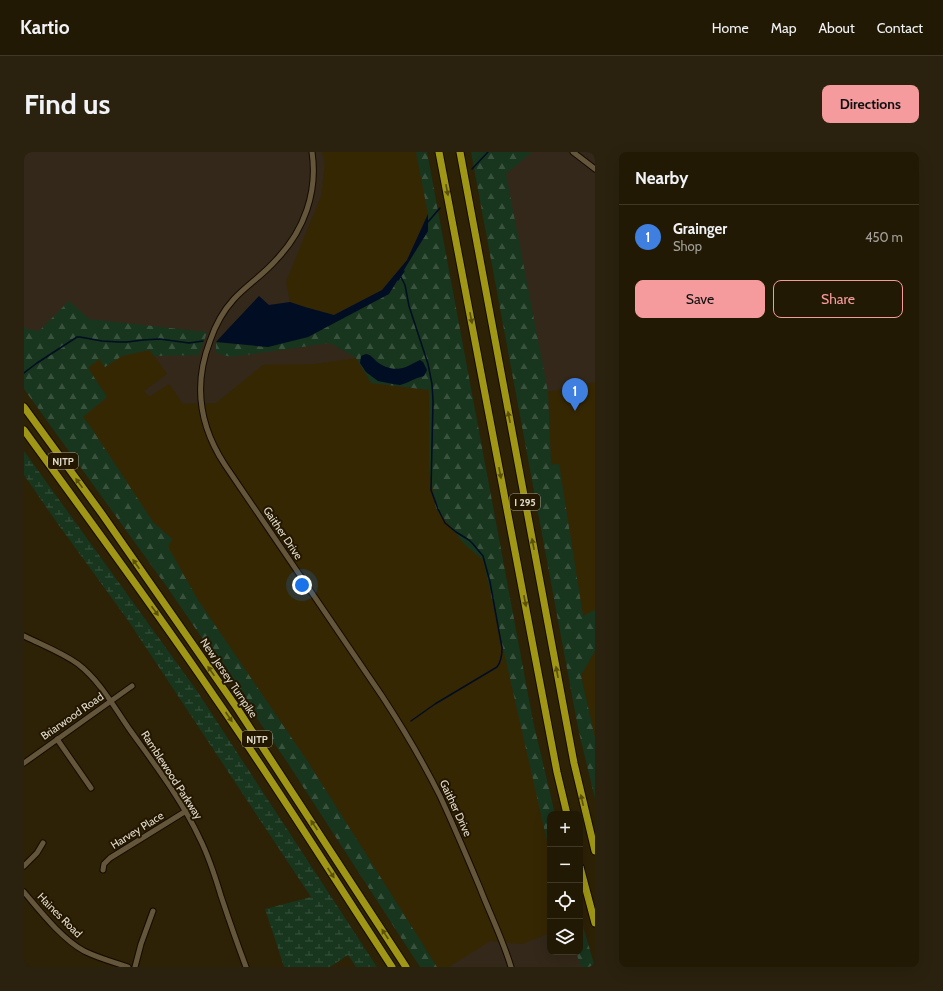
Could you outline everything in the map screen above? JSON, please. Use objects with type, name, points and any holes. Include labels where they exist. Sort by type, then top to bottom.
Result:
[{"type":"highway","name":"I 295","points":[[440,152],[557,772],[566,811]]},
{"type":"highway","name":"I 295","points":[[460,152],[574,763],[595,851]]},
{"type":"highway","name":"New Jersey Turnpike","points":[[24,407],[102,514],[237,708],[406,967]]},
{"type":"highway","name":"New Jersey Turnpike","points":[[24,430],[124,567],[214,696],[392,967]]},
{"type":"highway","points":[[583,878],[595,923]]},
{"type":"street","name":"Gaither Drive","points":[[312,152],[314,170],[312,188],[307,211],[298,232],[276,261],[234,299],[224,313],[212,335],[203,362],[201,381],[201,401],[204,420],[210,438],[222,461],[382,696],[422,762],[452,823],[488,906],[511,967]]},
{"type":"street","points":[[573,152],[595,169]]},
{"type":"street","name":"Ramblewood Parkway","points":[[24,636],[70,659],[94,679],[186,811],[210,860],[244,966]]},
{"type":"street","name":"Briarwood Road","points":[[24,764],[132,686]]},
{"type":"street","points":[[57,739],[91,788]]},
{"type":"street","name":"Harvey Place","points":[[103,870],[104,864],[110,858],[186,811]]},
{"type":"street","points":[[24,866],[37,853],[43,843]]},
{"type":"street","name":"Haines Road","points":[[24,892],[54,926],[77,947],[98,957],[128,967]]},
{"type":"street","points":[[135,967],[141,944],[153,911]]},
{"type":"shaded area","points":[[24,152],[420,152],[547,814],[547,955],[582,955],[590,967],[438,967],[24,370]]},
{"type":"shaded area","points":[[322,152],[416,152],[428,214],[407,260],[382,290],[334,315],[290,302],[286,282],[321,196],[325,163]]},
{"type":"shaded area","points":[[485,152],[595,152],[595,742]]},
{"type":"shaded area","points":[[150,350],[167,374],[144,391],[149,397],[169,384],[183,404],[216,403],[263,365],[316,364],[356,358],[371,383],[429,390],[429,468],[465,545],[483,560],[547,841],[547,934],[522,944],[490,941],[449,967],[437,967],[308,762],[198,600],[167,547],[172,539],[153,522],[90,426],[82,417],[107,397],[87,368],[99,359],[105,367],[122,356]]},
{"type":"shaded area","points":[[595,382],[595,610],[583,616],[559,464],[551,465],[548,392]]},
{"type":"shaded area","points":[[595,651],[595,738],[581,675]]},
{"type":"green space","points":[[416,152],[427,152],[533,721],[554,811],[547,811],[547,841],[483,560],[465,545],[436,508],[429,468],[429,390],[371,383],[356,358],[330,343],[231,357],[216,353],[216,342],[268,347],[389,294],[428,231],[428,214]]},
{"type":"green space","points":[[471,152],[484,152],[473,163]]},
{"type":"green space","points":[[484,152],[532,152],[506,174],[548,392],[551,465],[559,464],[583,616],[595,610],[595,651],[581,675],[595,738],[595,799],[578,728],[473,163]]},
{"type":"green space","points":[[69,301],[89,319],[207,332],[199,355],[154,356],[149,350],[122,356],[105,367],[99,359],[88,368],[107,397],[83,417],[153,522],[172,539],[168,547],[198,600],[308,762],[437,967],[420,967],[287,762],[167,587],[24,389],[24,326],[26,329],[39,331]]},
{"type":"green space","points":[[24,451],[197,691],[377,967],[356,967],[348,955],[330,967],[284,967],[265,909],[311,897],[127,619],[24,475]]},
{"type":"green space","points":[[583,926],[595,967],[581,967],[577,955],[583,955]]},
{"type":"water","points":[[428,214],[428,231],[389,294],[308,337],[268,347],[216,342],[259,296],[269,305],[290,302],[334,315],[382,290],[407,260]]},
{"type":"water","points":[[366,354],[383,365],[394,369],[406,367],[420,360],[423,362],[427,370],[424,376],[400,385],[378,381],[366,372],[360,363],[361,356]]},
{"type":"waterway","points":[[472,169],[488,152]]},
{"type":"waterway","points":[[427,223],[440,208]]},
{"type":"waterway","points":[[398,280],[404,271]]},
{"type":"waterway","points":[[401,277],[405,285],[409,306],[428,364],[432,384],[431,490],[445,523],[469,540],[483,556],[490,582],[502,648],[501,658],[497,667],[435,704],[411,721]]},
{"type":"waterway","points":[[24,373],[77,337],[119,342],[160,339],[189,343],[203,341]]},
{"type":"place","name":"Grainger","points":[[575,411]]}]
